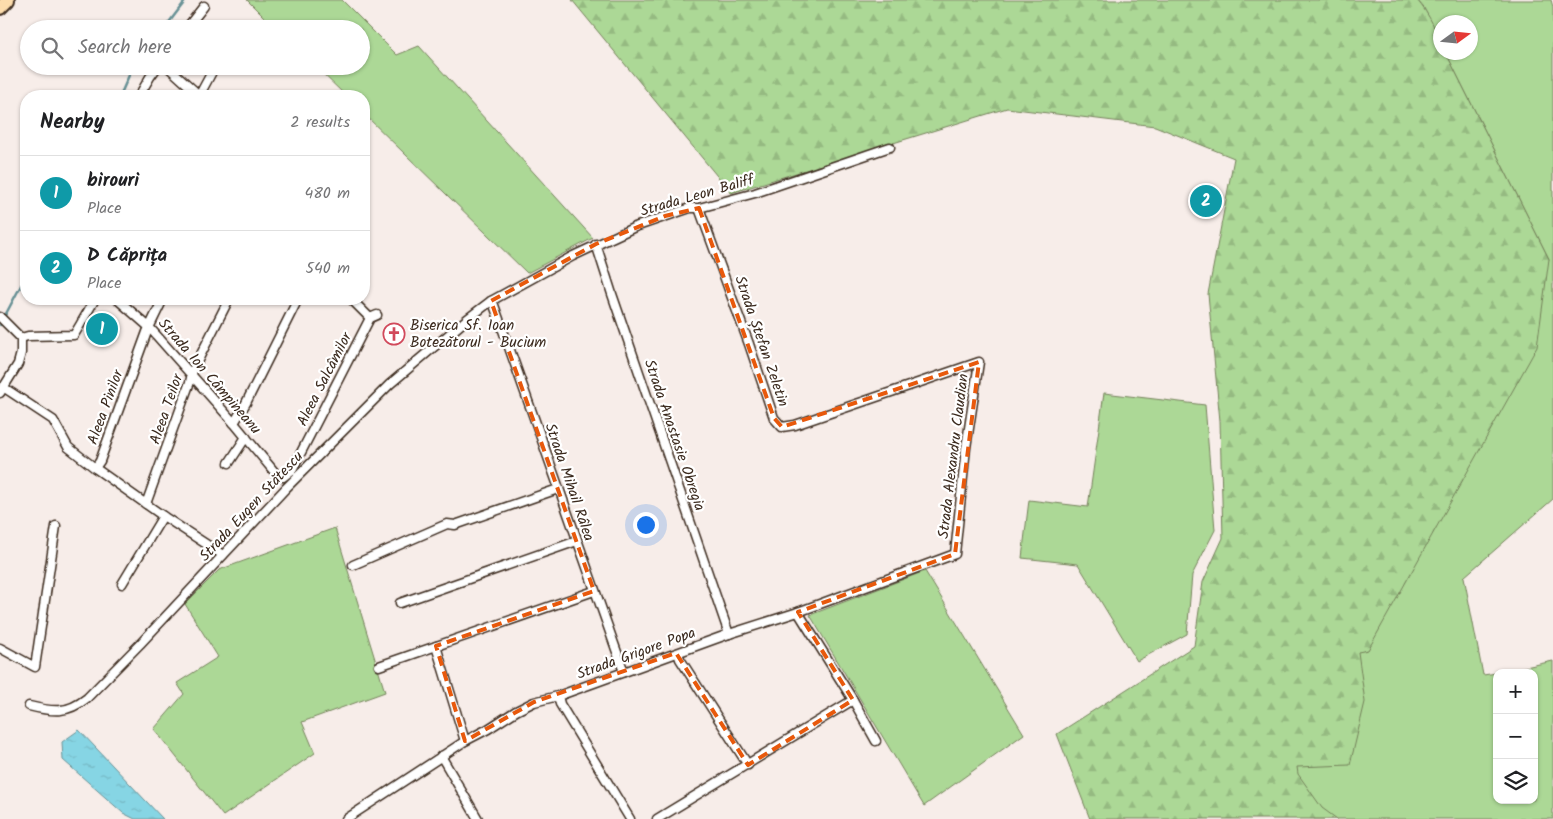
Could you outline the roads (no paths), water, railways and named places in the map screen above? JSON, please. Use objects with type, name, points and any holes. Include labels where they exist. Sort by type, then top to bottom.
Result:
[{"type":"main road","points":[[0,8],[8,0]]},
{"type":"street","points":[[193,20],[204,6]]},
{"type":"street","points":[[142,90],[151,75]]},
{"type":"street","points":[[177,75],[193,90]]},
{"type":"street","points":[[202,90],[210,75]]},
{"type":"street","name":"Strada Leon Baliff","points":[[491,300],[596,244],[666,216],[690,208],[699,208],[755,193],[890,147]]},
{"type":"street","name":"Strada Ștefan Zeletin","points":[[699,208],[774,418],[782,427],[979,362]]},
{"type":"street","name":"Strada Anastasie Obregia","points":[[596,244],[729,634]]},
{"type":"street","name":"Strada Mihail Râlea","points":[[491,300],[624,672]]},
{"type":"street","name":"Strada Eugen Stătescu","points":[[29,706],[45,710],[67,710],[87,698],[134,651],[286,488],[390,384],[491,300]]},
{"type":"street","points":[[21,338],[28,336],[74,335],[92,305]]},
{"type":"street","name":"Strada Ion Câmpineanu","points":[[124,305],[149,327],[234,423],[277,476]]},
{"type":"street","name":"Aleea Pinilor","points":[[95,468],[100,461],[149,327],[159,305]]},
{"type":"street","name":"Aleea Teilor","points":[[146,504],[193,370],[226,305]]},
{"type":"street","points":[[234,423],[295,305]]},
{"type":"street","name":"Aleea Salcâmilor","points":[[277,476],[283,478],[292,470],[374,316],[359,305]]},
{"type":"street","points":[[0,317],[21,338]]},
{"type":"street","points":[[21,338],[21,353],[18,364],[2,390],[53,420],[68,447],[163,516],[223,556]]},
{"type":"street","name":"Strada Alexandru Claudian","points":[[954,554],[966,448],[979,362]]},
{"type":"street","points":[[229,463],[246,438]]},
{"type":"street","points":[[353,565],[447,524],[455,525],[558,489]]},
{"type":"street","points":[[122,584],[163,516]]},
{"type":"street","points":[[0,648],[35,667],[56,526]]},
{"type":"street","points":[[400,603],[577,541]]},
{"type":"street","name":"Strada Grigore Popa","points":[[346,819],[465,741],[534,702],[558,696],[729,634],[798,612],[954,554]]},
{"type":"street","points":[[379,666],[594,591]]},
{"type":"street","points":[[798,612],[853,700],[876,741]]},
{"type":"street","points":[[436,646],[465,741]]},
{"type":"street","points":[[678,653],[748,765]]},
{"type":"street","points":[[558,696],[560,704],[630,819]]},
{"type":"street","points":[[657,819],[853,700]]},
{"type":"street","points":[[441,756],[478,819]]},
{"type":"water","points":[[79,730],[163,819],[135,819],[123,813],[63,760],[62,742]]},
{"type":"waterway","points":[[171,20],[186,0]]},
{"type":"waterway","points":[[123,90],[129,75]]},
{"type":"waterway","points":[[0,325],[20,287]]},
{"type":"place","name":"D Căprița","points":[[1206,201]]},
{"type":"place","name":"birouri","points":[[102,329]]},
{"type":"place","name":"Biserica Sf. Ioan Botezătorul - Bucium","points":[[394,334]]}]
